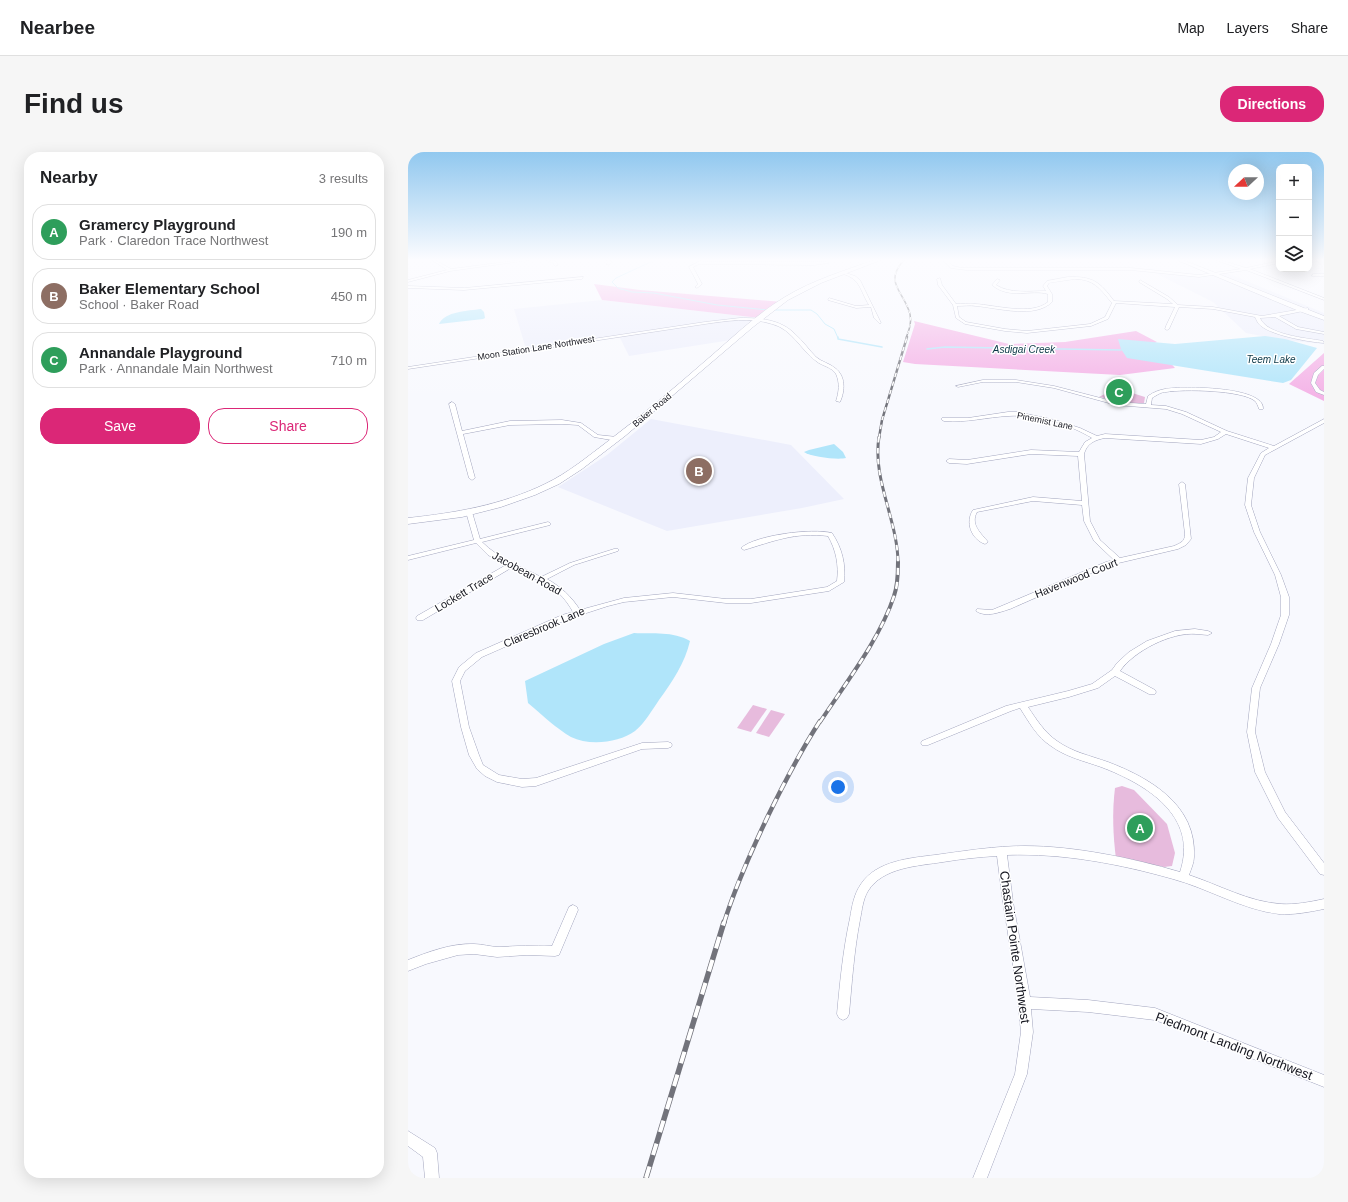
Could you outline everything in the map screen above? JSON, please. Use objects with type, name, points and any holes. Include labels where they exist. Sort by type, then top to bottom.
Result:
[{"type":"main road","name":"Baker Road","points":[[408,521],[451,516],[469,512],[520,497],[549,486],[574,471],[644,418],[759,319],[775,308]]},
{"type":"main road","points":[[1299,308],[1324,318]]},
{"type":"main road","points":[[1304,310],[1324,315]]},
{"type":"street","points":[[873,308],[877,320],[880,322]]},
{"type":"street","points":[[955,308],[957,317],[965,323],[1005,330],[1034,332],[1096,324],[1107,318],[1112,308]]},
{"type":"street","points":[[1000,308],[1034,310],[1042,308]]},
{"type":"street","points":[[1167,330],[1168,324],[1175,315],[1177,308]]},
{"type":"street","points":[[1215,308],[1257,316],[1276,316],[1304,310]]},
{"type":"street","points":[[1257,316],[1260,323],[1273,331],[1323,342]]},
{"type":"street","points":[[1276,316],[1299,329],[1324,333]]},
{"type":"street","name":"Moon Station Lane Northwest","points":[[408,368],[740,318],[759,319],[786,327],[817,359],[836,370],[842,390],[838,401]]},
{"type":"street","points":[[1286,335],[1299,329]]},
{"type":"street","points":[[1324,367],[1316,374],[1312,383],[1318,391],[1324,394]]},
{"type":"street","points":[[958,386],[983,381],[1016,381],[1059,388],[1116,403],[1179,411],[1225,432],[1274,448]]},
{"type":"street","points":[[1148,406],[1150,397],[1154,394],[1176,389],[1242,394],[1256,400],[1261,408]]},
{"type":"street","points":[[452,404],[472,478]]},
{"type":"street","name":"Pinemist Lane","points":[[944,419],[960,421],[1008,414],[1021,414],[1077,428],[1089,432],[1096,438]]},
{"type":"street","points":[[1324,421],[1263,454],[1251,478],[1248,505],[1257,532],[1278,575],[1285,597],[1285,616],[1256,688],[1251,732],[1260,772],[1281,815],[1324,871]]},
{"type":"street","points":[[460,433],[510,423],[562,422],[579,424],[596,436],[617,439]]},
{"type":"street","points":[[1118,560],[1097,541],[1091,532],[1087,521],[1081,454],[1084,446],[1096,438],[1110,435],[1201,442],[1216,438],[1225,432]]},
{"type":"street","points":[[949,462],[967,462],[1031,452],[1081,454]]},
{"type":"street","name":"Havenwood Court","points":[[980,611],[993,612],[1007,607],[1076,576],[1118,560],[1169,551],[1184,544],[1188,539],[1188,534],[1182,484]]},
{"type":"street","points":[[985,542],[972,526],[973,514],[975,511],[1033,499],[1086,503]]},
{"type":"street","name":"Jacobean Road","points":[[469,512],[478,541],[486,550],[508,566],[555,588],[573,602],[577,612]]},
{"type":"street","points":[[408,558],[548,524]]},
{"type":"street","name":"Claresbrook Lane","points":[[668,745],[642,746],[536,782],[522,783],[497,778],[480,767],[474,755],[465,727],[456,681],[462,669],[478,655],[577,612],[624,600],[673,595],[726,601],[751,601],[829,589],[840,582],[842,570],[840,554],[830,534],[820,532],[796,535],[756,542],[744,548]]},
{"type":"street","points":[[540,580],[572,564],[616,550]]},
{"type":"street","name":"Lockett Trace","points":[[420,618],[508,566]]},
{"type":"street","points":[[925,743],[996,713],[1095,686],[1115,672],[1120,665],[1150,643],[1178,633],[1195,631],[1208,633]]},
{"type":"street","points":[[1115,672],[1152,692]]},
{"type":"street","points":[[1022,705],[1048,739],[1061,748],[1137,778],[1154,789],[1170,804],[1183,824],[1187,839],[1189,858],[1183,878]]},
{"type":"street","points":[[843,1014],[849,942],[858,903],[865,885],[875,876],[902,864],[964,854],[1018,851],[1054,852],[1095,858],[1183,878],[1247,901],[1274,908],[1305,908],[1324,904]]},
{"type":"street","name":"Chastain Pointe Northwest","points":[[980,1178],[1021,1074],[1026,1032],[1024,1003],[1002,852]]},
{"type":"street","points":[[408,966],[431,957],[458,950],[474,949],[497,952],[527,950],[555,951],[573,910]]},
{"type":"street","name":"Piedmont Landing Northwest","points":[[1024,1003],[1088,1006],[1155,1014],[1324,1081]]},
{"type":"street","points":[[408,1138],[430,1152],[432,1178]]},
{"type":"shaded area","points":[[671,308],[760,318],[731,340],[629,356],[619,336],[526,349],[514,309]]},
{"type":"shaded area","points":[[671,308],[775,308],[760,318]]},
{"type":"shaded area","points":[[1219,308],[1312,308],[1324,313],[1324,344],[1283,340],[1246,333]]},
{"type":"shaded area","points":[[914,321],[1009,344],[1065,342],[1136,331],[1157,342],[1137,351],[1166,358],[1175,368],[1120,375],[915,364],[903,362],[915,324]]},
{"type":"shaded area","points":[[1324,353],[1324,401],[1289,384]]},
{"type":"shaded area","points":[[1116,388],[1145,397],[1144,403],[1133,403],[1099,397]]},
{"type":"shaded area","points":[[651,419],[791,445],[844,499],[802,508],[667,531],[558,487],[607,455]]},
{"type":"shaded area","points":[[753,705],[767,709],[751,732],[737,728]]},
{"type":"shaded area","points":[[771,710],[785,714],[769,737],[756,733]]},
{"type":"shaded area","points":[[1122,786],[1134,790],[1167,824],[1175,853],[1172,866],[1164,867],[1116,859],[1113,806],[1115,788]]},
{"type":"water","points":[[481,309],[484,312],[485,318],[483,319],[439,324],[446,316],[451,314]]},
{"type":"water","name":"Teem Lake","points":[[1265,336],[1285,339],[1317,348],[1291,380],[1283,383],[1127,358],[1121,349],[1118,339],[1175,344]]},
{"type":"water","points":[[834,444],[843,452],[846,458],[825,458],[804,452],[809,450]]},
{"type":"water","points":[[634,633],[670,634],[690,641],[685,657],[673,679],[645,720],[635,731],[612,741],[586,742],[578,740],[560,730],[528,703],[525,681],[604,644]]},
{"type":"waterway","name":"Asdigai Creek","points":[[746,308],[768,310]]},
{"type":"waterway","name":"Asdigai Creek","points":[[773,310],[811,310],[817,314],[825,324],[834,329],[838,338]]},
{"type":"waterway","name":"Asdigai Creek","points":[[838,338],[882,347]]},
{"type":"waterway","name":"Asdigai Creek","points":[[927,349],[945,347],[1121,350]]},
{"type":"railway","points":[[906,338],[911,317],[908,308]]},
{"type":"railway","points":[[879,438],[882,420],[907,337]]},
{"type":"railway","points":[[879,437],[879,468],[894,532],[898,563]]},
{"type":"railway","points":[[820,722],[871,645],[888,612],[898,579],[898,563]]},
{"type":"railway","points":[[724,923],[738,883],[767,818],[792,769],[820,721]]},
{"type":"railway","points":[[646,1178],[724,922]]},
{"type":"place","name":"Annandale Playground","points":[[1119,392]]},
{"type":"place","name":"Baker Elementary School","points":[[699,471]]},
{"type":"place","name":"Gramercy Playground","points":[[1140,828]]}]
